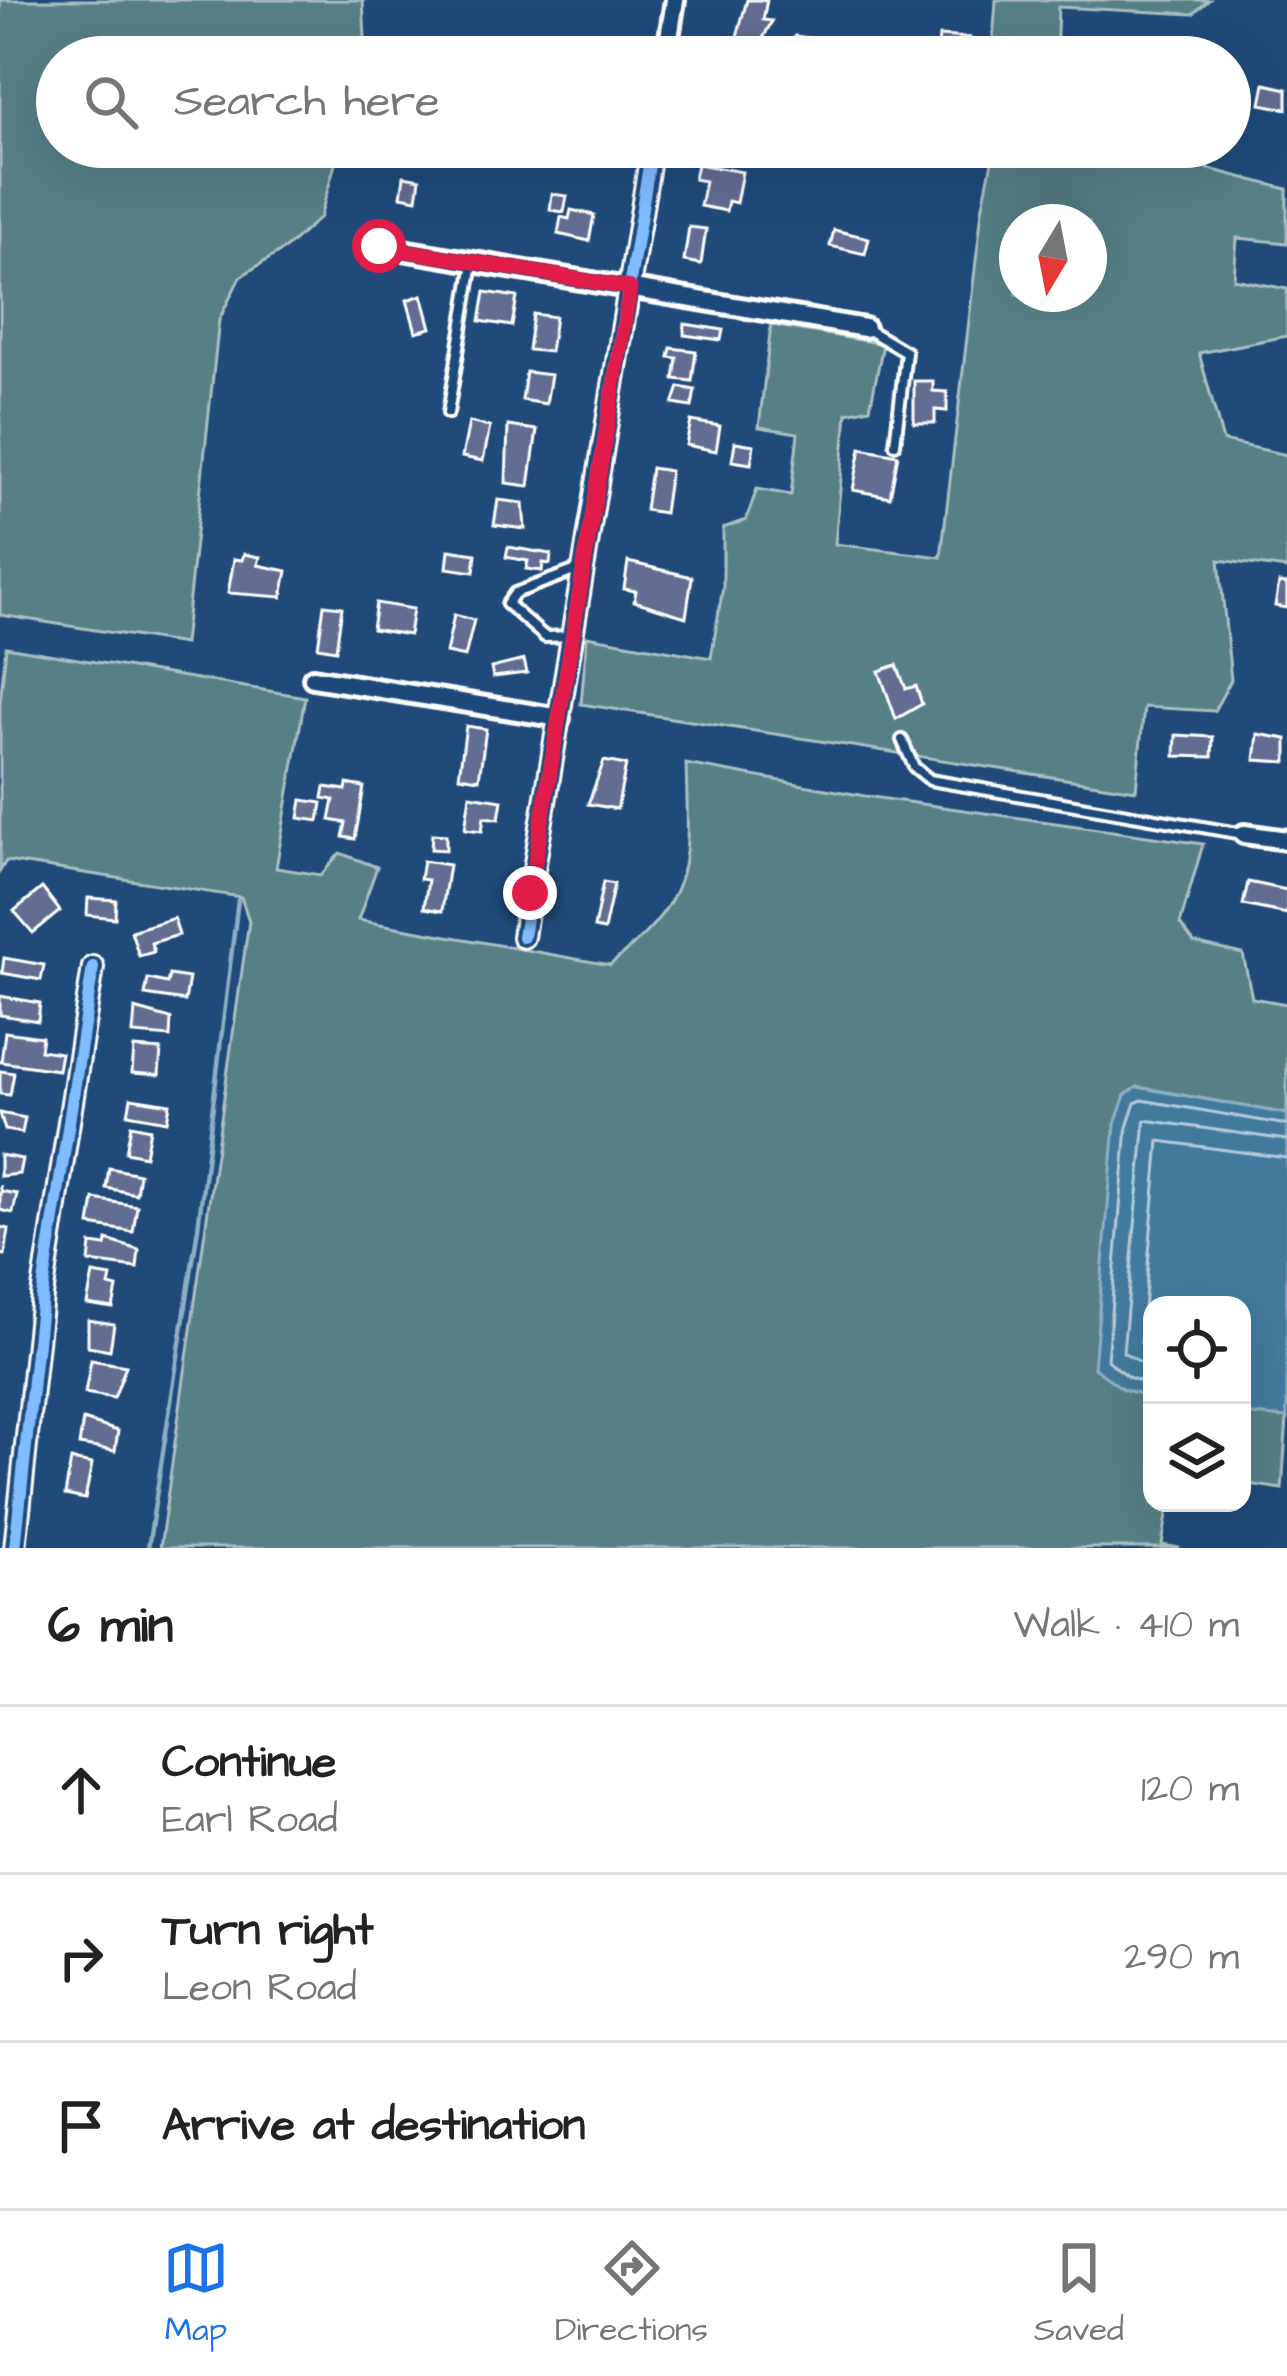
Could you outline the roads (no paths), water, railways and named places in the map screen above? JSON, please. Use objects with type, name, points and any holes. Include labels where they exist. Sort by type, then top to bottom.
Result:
[{"type":"street","points":[[669,36],[675,0]]},
{"type":"street","points":[[523,937],[649,168]]},
{"type":"street","points":[[379,246],[865,328]]},
{"type":"street","points":[[313,678],[560,718]]},
{"type":"street","points":[[1244,834],[1287,840]]},
{"type":"street","points":[[15,1548],[42,1295],[93,967]]},
{"type":"lane","points":[[448,413],[474,262]]},
{"type":"lane","points":[[865,328],[906,352],[895,444]]},
{"type":"lane","points":[[572,636],[545,637],[507,604],[515,593],[583,567]]},
{"type":"lane","points":[[902,740],[914,767],[930,780],[1244,834]]},
{"type":"water","points":[[1137,1087],[1287,1114],[1287,1418],[1251,1415],[1251,1296],[1143,1296],[1143,1395],[1123,1389],[1094,1368],[1115,1124],[1125,1095]]},
{"type":"waterway","points":[[148,1548],[198,1228],[238,900]]}]
